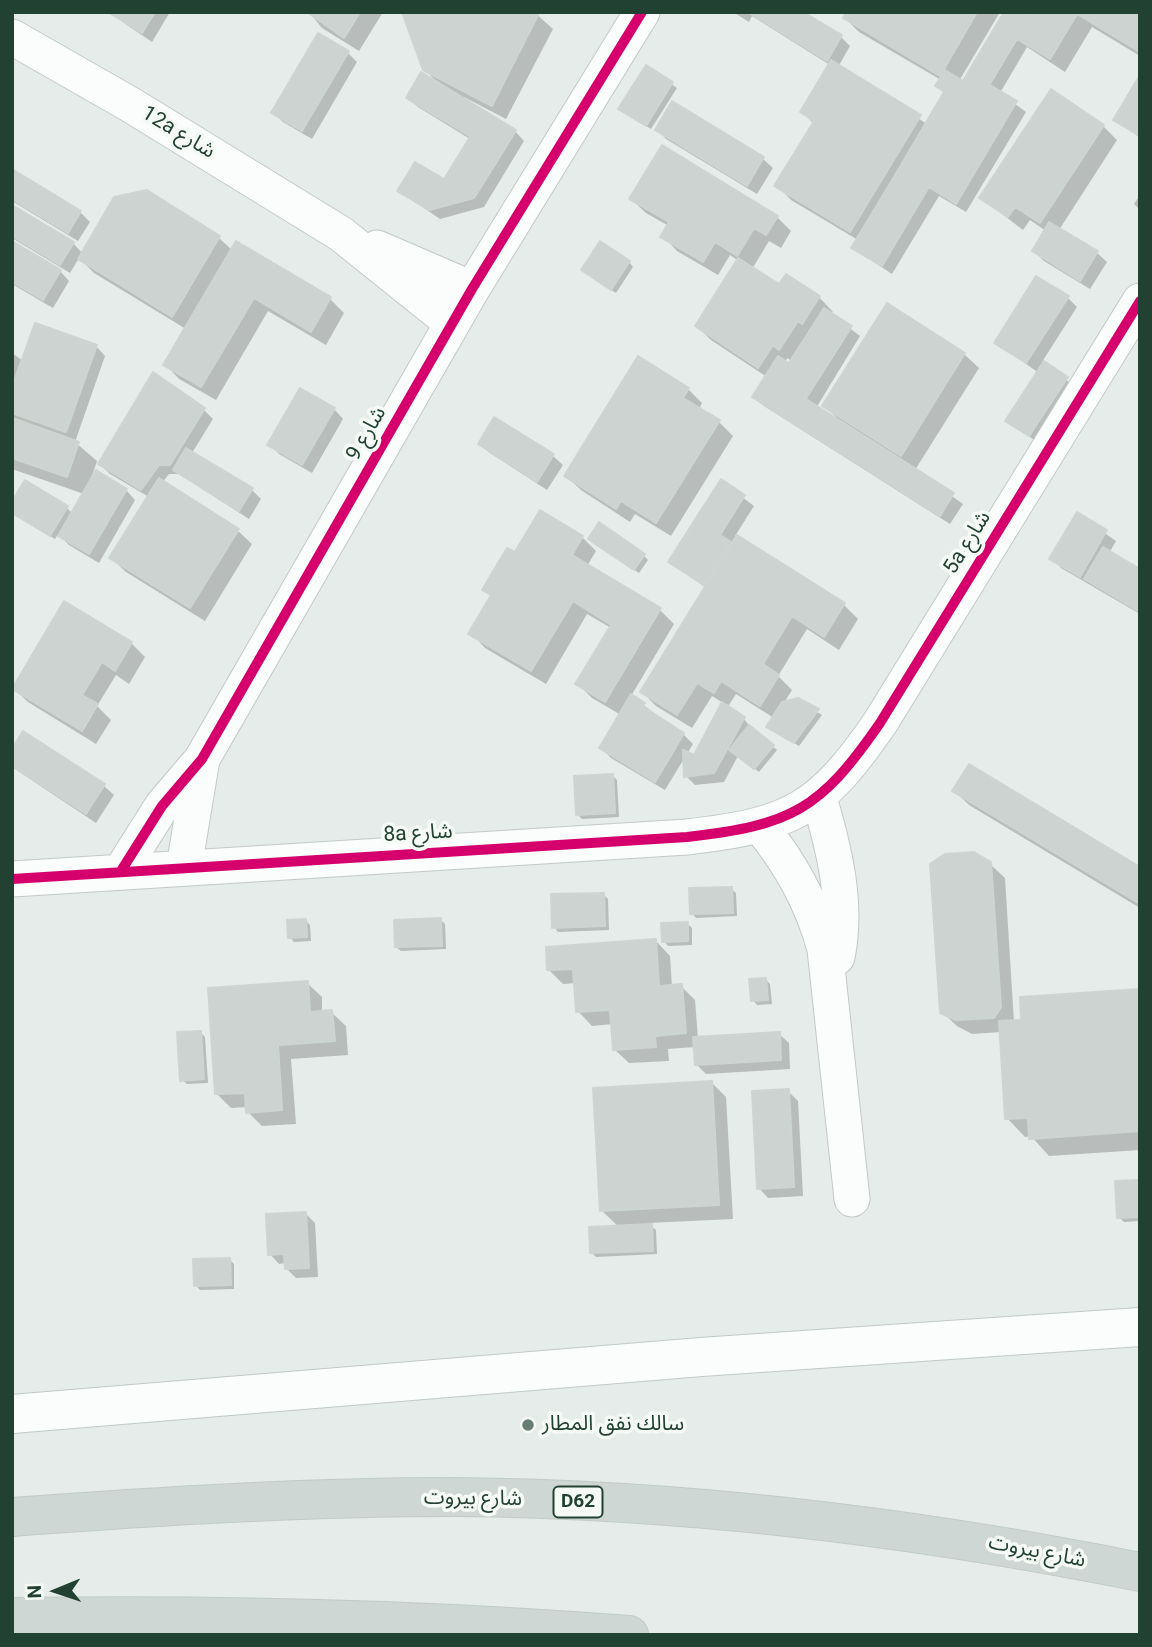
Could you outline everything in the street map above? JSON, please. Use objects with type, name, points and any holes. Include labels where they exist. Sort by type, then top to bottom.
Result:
[{"type":"main road","points":[[12,1414],[701,1357],[1140,1327]]},
{"type":"main road","name":"شارع بيروت","points":[[12,1517],[331,1498],[458,1497],[607,1503],[741,1512],[875,1527],[1006,1545],[1140,1573]]},
{"type":"main road","points":[[62,1635],[167,1615]]},
{"type":"main road","points":[[12,1617],[349,1617],[629,1635]]},
{"type":"street","name":"شارع 9","points":[[121,871],[162,806],[202,759],[472,289],[642,12]]},
{"type":"street","name":"12a شارع","points":[[12,37],[143,112],[341,234],[452,323]]},
{"type":"street","name":"12a شارع","points":[[341,234],[472,289]]},
{"type":"street","name":"5a شارع","points":[[819,798],[839,779],[880,723],[1140,301]]},
{"type":"street","name":"شارع 9","points":[[184,867],[202,759]]},
{"type":"street","name":"8a شارع","points":[[12,879],[687,837],[760,826],[783,818],[819,798]]},
{"type":"street","points":[[819,798],[837,871],[840,908],[839,946],[831,984]]},
{"type":"street","points":[[760,826],[782,853],[816,915],[831,984],[852,1199]]},
{"type":"building","points":[[108,12],[155,12],[142,33]]},
{"type":"building","points":[[307,12],[360,12],[344,38]]},
{"type":"building","points":[[402,12],[539,13],[492,106],[423,70]]},
{"type":"building","points":[[748,12],[803,12],[842,35],[827,61]]},
{"type":"building","points":[[846,12],[977,12],[940,76],[843,18]]},
{"type":"building","points":[[1004,12],[1033,12],[984,94],[963,81]]},
{"type":"building","points":[[1033,12],[1140,12],[1140,52],[1077,14],[1050,59],[1017,39]]},
{"type":"building","points":[[318,33],[349,51],[302,131],[271,113]]},
{"type":"building","points":[[831,60],[921,115],[850,232],[774,186],[814,121],[800,112]]},
{"type":"building","points":[[646,65],[673,82],[646,126],[618,109]]},
{"type":"building","points":[[945,70],[984,94],[990,85],[1017,101],[956,204],[929,187],[975,110],[935,86]]},
{"type":"building","points":[[421,72],[516,130],[501,155],[406,98]]},
{"type":"building","points":[[1140,75],[1140,136],[1113,120]]},
{"type":"building","points":[[1051,89],[1104,125],[1040,223],[1015,207],[1008,217],[979,198]]},
{"type":"building","points":[[944,92],[975,110],[924,195],[894,177]]},
{"type":"building","points":[[672,101],[764,157],[747,186],[655,130]]},
{"type":"building","points":[[470,137],[501,155],[474,198],[429,210],[397,191],[415,162],[444,179]]},
{"type":"building","points":[[662,145],[778,216],[766,235],[754,228],[737,256],[715,242],[703,262],[660,237],[669,222],[629,199]]},
{"type":"building","points":[[12,169],[81,211],[68,233],[12,199]]},
{"type":"building","points":[[894,177],[924,195],[882,266],[851,248]]},
{"type":"building","points":[[147,190],[220,236],[172,317],[78,259],[114,197]]},
{"type":"building","points":[[12,205],[74,242],[60,265],[12,236]]},
{"type":"building","points":[[1049,222],[1098,251],[1080,281],[1032,251]]},
{"type":"building","points":[[12,241],[61,270],[43,300],[12,282]]},
{"type":"building","points":[[236,241],[331,297],[311,332],[254,298],[201,387],[163,365]]},
{"type":"building","points":[[600,241],[630,261],[611,290],[581,270]]},
{"type":"building","points":[[738,258],[779,284],[786,274],[820,296],[802,324],[798,321],[779,350],[773,345],[758,368],[695,326]]},
{"type":"building","points":[[1036,276],[1069,296],[1026,363],[994,343]]},
{"type":"building","points":[[887,303],[965,353],[901,456],[822,406]]},
{"type":"building","points":[[824,308],[852,326],[791,422],[752,397],[778,356],[789,363]]},
{"type":"building","points":[[35,323],[97,345],[66,432],[12,413],[12,387]]},
{"type":"building","points":[[638,356],[689,388],[683,398],[720,420],[656,523],[621,501],[616,509],[564,476]]},
{"type":"building","points":[[1044,361],[1068,377],[1029,436],[1005,421]]},
{"type":"building","points":[[153,372],[205,408],[170,465],[159,465],[141,490],[98,464]]},
{"type":"building","points":[[300,388],[335,408],[302,465],[267,445]]},
{"type":"building","points":[[806,399],[954,493],[940,516],[791,422]]},
{"type":"building","points":[[494,417],[554,454],[537,482],[478,444]]},
{"type":"building","points":[[12,418],[79,442],[67,477],[12,458]]},
{"type":"building","points":[[186,448],[253,488],[239,511],[173,470]]},
{"type":"building","points":[[96,470],[127,489],[89,554],[58,536]]},
{"type":"building","points":[[159,478],[239,529],[190,608],[109,558]]},
{"type":"building","points":[[721,479],[745,495],[720,535],[731,542],[704,585],[668,562]]},
{"type":"building","points":[[25,480],[68,506],[50,536],[12,513],[12,501]]},
{"type":"building","points":[[540,510],[583,536],[572,555],[661,608],[605,702],[575,684],[611,625],[573,601],[531,671],[468,634],[491,595],[482,590],[507,548],[515,552]]},
{"type":"building","points":[[1077,512],[1107,530],[1080,577],[1049,559]]},
{"type":"building","points":[[599,522],[645,554],[634,570],[588,539]]},
{"type":"building","points":[[737,535],[845,603],[824,637],[792,616],[763,664],[779,675],[760,706],[721,681],[714,693],[697,683],[677,715],[640,692]]},
{"type":"building","points":[[1103,547],[1140,569],[1140,612],[1084,579]]},
{"type":"building","points":[[64,601],[132,642],[115,671],[102,662],[82,695],[98,704],[82,731],[12,689]]},
{"type":"building","points":[[631,694],[645,703],[642,706],[684,733],[670,757],[614,723]]},
{"type":"building","points":[[798,698],[819,709],[794,743],[766,727],[782,702]]},
{"type":"building","points":[[722,702],[745,717],[714,773],[684,777],[683,750],[694,755]]},
{"type":"building","points":[[614,723],[670,757],[655,782],[599,748]]},
{"type":"building","points":[[749,725],[774,745],[754,769],[729,750]]},
{"type":"building","points":[[23,731],[105,784],[86,814],[12,766],[12,749]]},
{"type":"building","points":[[969,764],[1140,867],[1140,904],[952,791]]},
{"type":"building","points":[[613,774],[615,813],[576,815],[574,776]]},
{"type":"building","points":[[974,852],[991,862],[1001,1007],[994,1018],[956,1020],[940,1013],[930,864],[945,854]]},
{"type":"building","points":[[732,887],[733,913],[690,914],[689,888]]},
{"type":"building","points":[[604,893],[605,926],[552,928],[551,894]]},
{"type":"building","points":[[441,918],[442,946],[395,947],[394,920]]},
{"type":"building","points":[[306,919],[307,937],[288,938],[287,920]]},
{"type":"building","points":[[688,922],[688,941],[662,942],[661,923]]},
{"type":"building","points":[[656,939],[659,986],[682,984],[686,1033],[655,1036],[656,1047],[613,1050],[610,1010],[576,1012],[573,969],[547,970],[546,947]]},
{"type":"building","points":[[766,978],[768,1000],[751,1001],[749,979]]},
{"type":"building","points":[[308,981],[310,1012],[332,1010],[335,1041],[278,1045],[282,1110],[246,1113],[245,1093],[215,1094],[208,988]]},
{"type":"building","points":[[1140,989],[1140,1131],[1029,1139],[1028,1118],[1005,1119],[999,1021],[1021,1020],[1020,997]]},
{"type":"building","points":[[201,1031],[204,1079],[180,1081],[177,1032]]},
{"type":"building","points":[[780,1032],[781,1060],[695,1065],[693,1037]]},
{"type":"building","points":[[712,1081],[719,1205],[600,1211],[593,1088]]},
{"type":"building","points":[[789,1089],[794,1187],[757,1189],[752,1091]]},
{"type":"building","points":[[1140,1180],[1140,1217],[1117,1218],[1115,1181]]},
{"type":"building","points":[[306,1212],[309,1268],[285,1269],[284,1254],[268,1255],[266,1214]]},
{"type":"building","points":[[652,1224],[653,1251],[590,1253],[589,1227]]},
{"type":"building","points":[[230,1258],[231,1285],[194,1286],[193,1259]]},
{"type":"cycle path","points":[[121,871],[162,806],[202,759],[472,289],[642,12]]},
{"type":"cycle path","points":[[12,879],[687,837],[753,826],[778,819],[800,808],[839,776],[880,723],[1140,301]]},
{"type":"place","name":"سالك نفق المطار","points":[[528,1425]]}]
